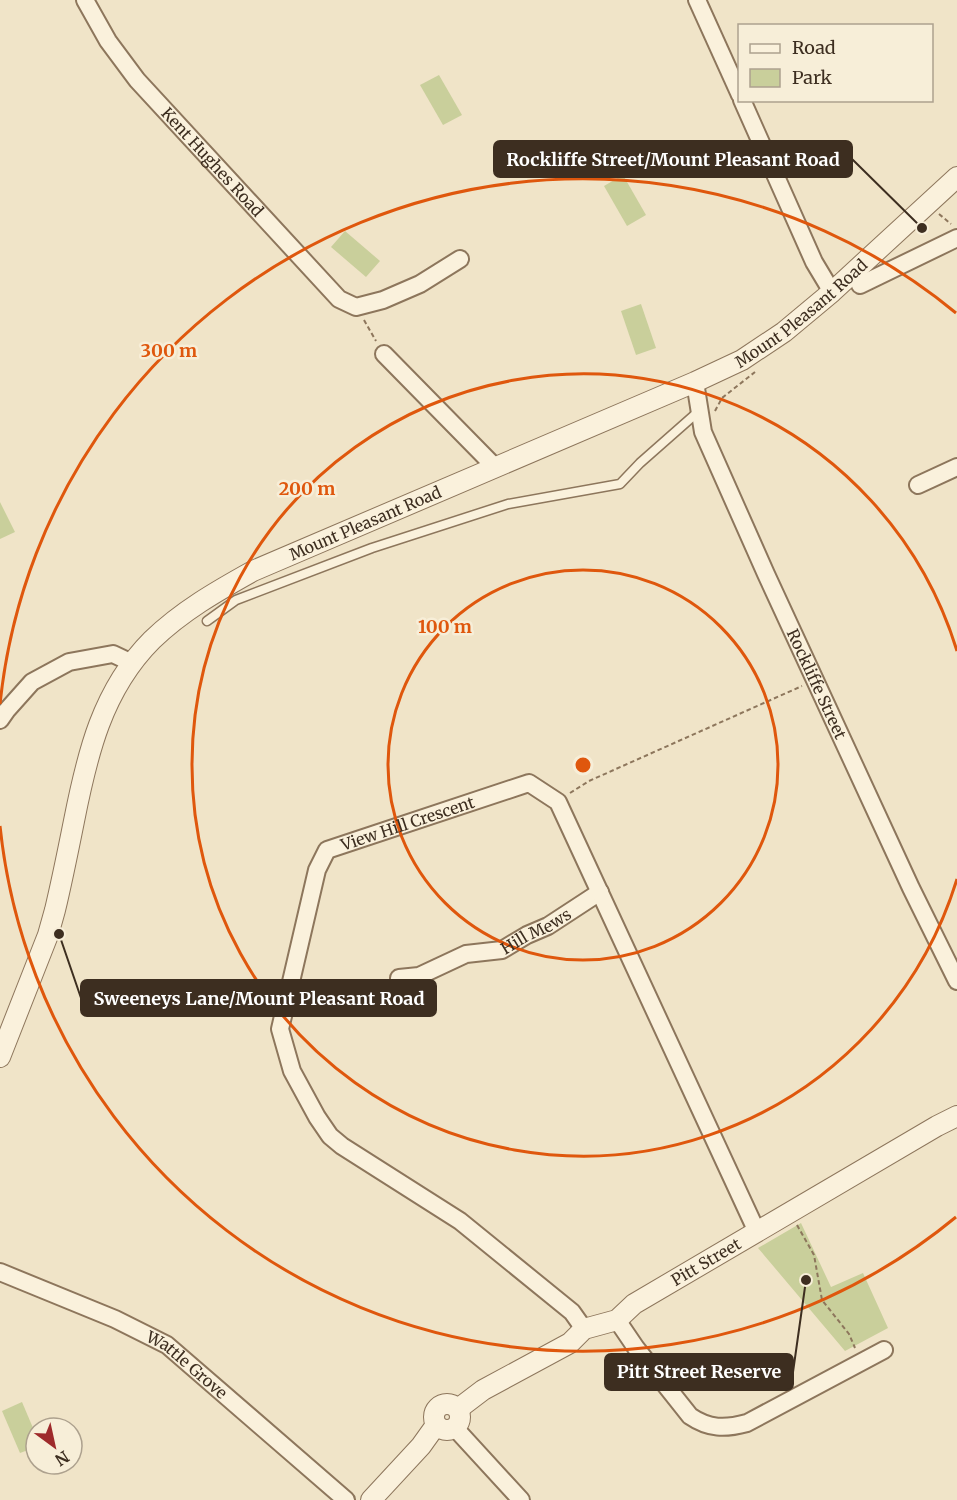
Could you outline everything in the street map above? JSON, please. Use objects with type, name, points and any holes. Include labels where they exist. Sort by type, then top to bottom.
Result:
[{"type":"street","name":"Kent Hughes Road","points":[[86,0],[108,40],[137,80],[339,299],[356,307]]},
{"type":"street","points":[[697,0],[738,91]]},
{"type":"street","points":[[743,102],[814,261],[832,292]]},
{"type":"street","name":"Mount Pleasant Road","points":[[0,1057],[56,910],[92,742],[103,711],[132,663],[151,641],[175,620],[213,593],[243,576],[742,360],[784,332],[832,292],[957,177]]},
{"type":"street","points":[[860,285],[957,238]]},
{"type":"street","points":[[356,307],[382,300],[420,284],[460,259]]},
{"type":"street","points":[[384,354],[495,467]]},
{"type":"street","name":"Rockliffe Street","points":[[694,382],[703,432],[906,878],[957,981]]},
{"type":"street","points":[[918,485],[957,467]]},
{"type":"street","points":[[0,720],[32,682],[69,662],[113,654],[132,663]]},
{"type":"street","name":"View Hill Crescent","points":[[558,801],[529,783],[327,850],[317,870],[280,1029],[292,1071],[330,1136],[342,1146],[460,1221],[572,1312],[584,1329]]},
{"type":"street","points":[[558,801],[757,1232]]},
{"type":"street","name":"Hill Mews","points":[[399,978],[419,976],[466,954],[502,950],[527,935],[549,926],[600,892]]},
{"type":"street","name":"Pitt Street","points":[[371,1500],[421,1446],[483,1390],[570,1343],[584,1329],[617,1320],[634,1304],[957,1116]]},
{"type":"street","name":"Wattle Grove","points":[[0,1272],[115,1319],[167,1345],[346,1500]]},
{"type":"street","points":[[617,1320],[636,1348],[690,1416],[701,1424],[716,1428],[747,1423],[884,1350]]},
{"type":"street","points":[[450,1421],[521,1500]]},
{"type":"lane","points":[[207,621],[236,600],[372,548],[508,504],[620,484],[640,463],[700,411]]},
{"type":"path","points":[[928,205],[957,229]]},
{"type":"path","points":[[356,307],[384,354]]},
{"type":"path","points":[[558,801],[589,781],[816,679]]},
{"type":"path","points":[[790,1212],[814,1256],[822,1300],[849,1334],[862,1362]]},
{"type":"green space","points":[[439,75],[462,115],[443,125],[420,85]]},
{"type":"green space","points":[[623,175],[646,215],[627,226],[604,186]]},
{"type":"green space","points":[[345,231],[380,261],[366,277],[331,247]]},
{"type":"green space","points":[[641,304],[656,348],[636,355],[621,311]]},
{"type":"green space","points":[[0,502],[15,532],[0,539]]},
{"type":"green space","points":[[801,1223],[831,1287],[863,1273],[888,1328],[845,1351],[758,1248]]},
{"type":"green space","points":[[22,1402],[28,1416],[24,1416],[24,1452],[20,1453],[2,1411]]},
{"type":"place","name":"Rockliffe Street/Mount Pleasant Road","points":[[922,228]]},
{"type":"place","name":"Sweeneys Lane/Mount Pleasant Road","points":[[59,934]]},
{"type":"place","name":"Pitt Street Reserve","points":[[806,1280]]}]
